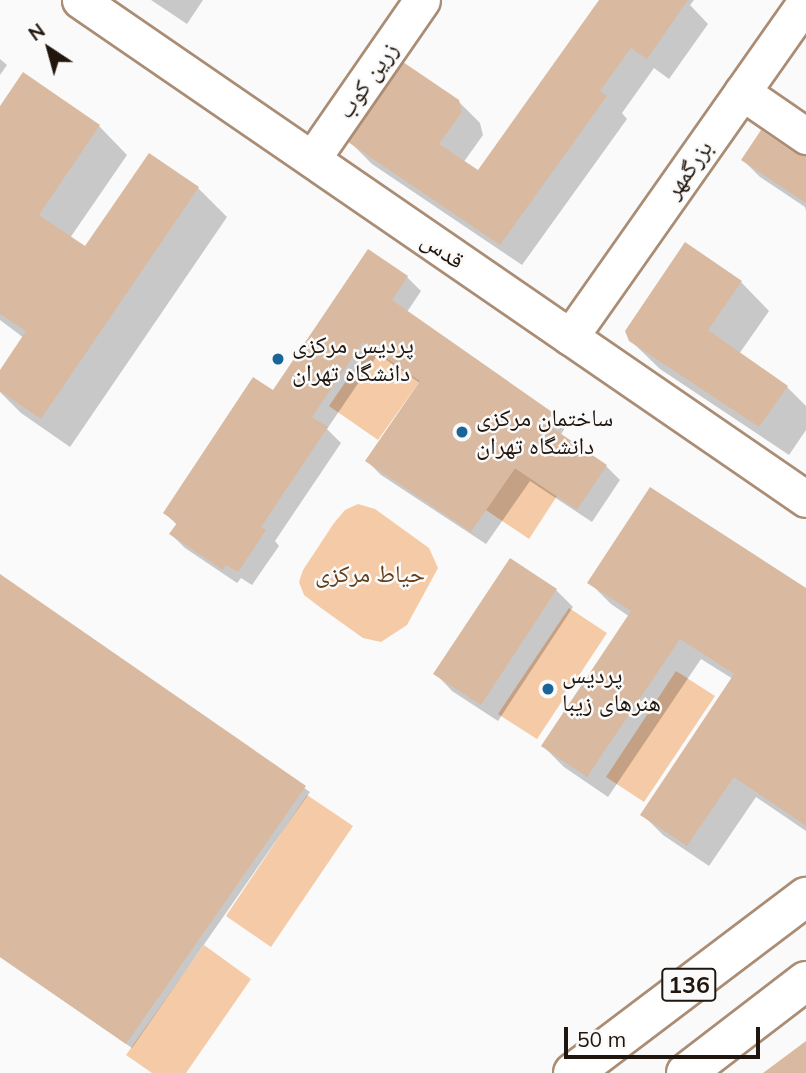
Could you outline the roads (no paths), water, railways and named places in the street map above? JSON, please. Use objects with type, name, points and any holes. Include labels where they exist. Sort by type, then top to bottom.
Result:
[{"type":"main road","name":"136","points":[[573,1073],[806,897]]},
{"type":"main road","name":"136","points":[[686,1073],[806,981]]},
{"type":"street","name":"قدس","points":[[80,0],[806,499]]},
{"type":"street","name":"زرین کوب","points":[[312,159],[422,0]]},
{"type":"street","name":"بزرگمهر","points":[[570,337],[806,1]]},
{"type":"street","points":[[742,92],[806,136]]},
{"type":"place","name":"پردیس مرکزی دانشگاه‌ تهران","points":[[278,359]]},
{"type":"place","name":"ساختمان مرکزی دانشگاه تهران","points":[[462,432]]},
{"type":"place","name":"پردیس هنرهای زیبا","points":[[548,689]]},
{"type":"park label","name":"حیاط مرکزی","points":[[370,574]]}]
